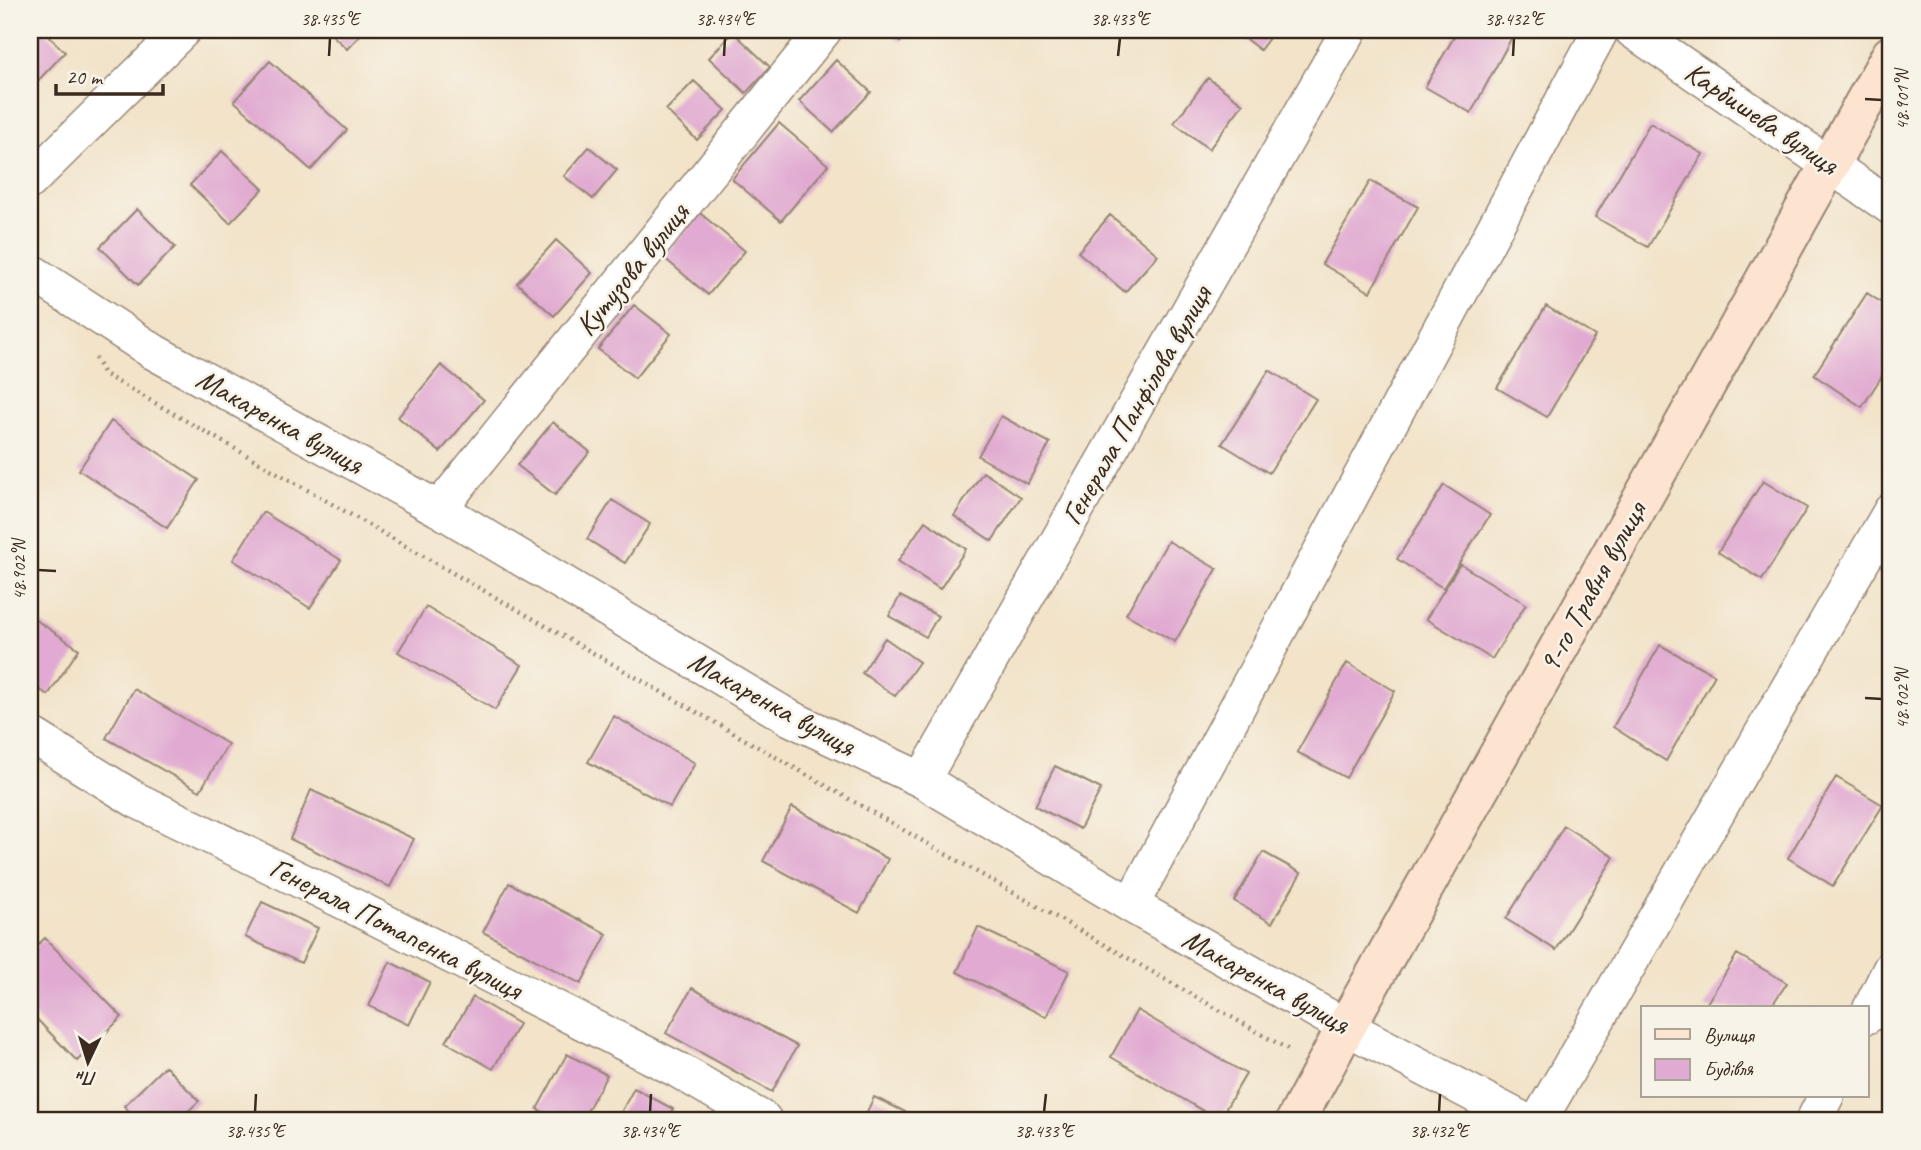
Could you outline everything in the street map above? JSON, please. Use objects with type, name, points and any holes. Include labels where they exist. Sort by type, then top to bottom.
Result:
[{"type":"main road","name":"9-го Травня вулиця","points":[[1296,1120],[1891,55]]},
{"type":"street","points":[[30,181],[183,30]]},
{"type":"street","name":"Кутузова вулиця","points":[[439,509],[824,30]]},
{"type":"street","name":"Генерала Панфілова вулиця","points":[[922,780],[1349,30]]},
{"type":"street","points":[[1131,905],[1601,30]]},
{"type":"street","name":"Карбишева вулиця","points":[[1632,30],[1891,207]]},
{"type":"street","name":"Макаренка вулиця","points":[[30,271],[154,352],[439,509],[790,718],[922,780],[1131,905],[1346,1027],[1522,1120]]},
{"type":"street","points":[[1539,1120],[1891,510]]},
{"type":"street","name":"Генерала Потапенка вулиця","points":[[30,734],[136,800],[678,1070],[764,1120]]},
{"type":"street","points":[[1868,1014],[1891,968]]},
{"type":"street","points":[[1814,1120],[1825,1098]]},
{"type":"path","points":[[91,351],[104,373],[1298,1055]]},
{"type":"building","points":[[30,30],[42,30],[65,52],[34,85],[30,81]]},
{"type":"building","points":[[327,30],[365,30],[347,49]]},
{"type":"building","points":[[887,30],[912,30],[900,42]]},
{"type":"building","points":[[1234,30],[1275,30],[1260,50]]},
{"type":"building","points":[[1458,30],[1497,30],[1512,37],[1471,113],[1425,87]]},
{"type":"building","points":[[733,32],[770,67],[746,93],[709,58]]},
{"type":"building","points":[[836,60],[871,92],[833,132],[799,101]]},
{"type":"building","points":[[270,61],[347,130],[311,170],[234,101]]},
{"type":"building","points":[[1208,78],[1243,104],[1209,149],[1174,123]]},
{"type":"building","points":[[694,81],[726,110],[697,140],[666,110]]},
{"type":"building","points":[[779,123],[828,165],[781,221],[732,179]]},
{"type":"building","points":[[1650,123],[1703,154],[1648,247],[1595,217]]},
{"type":"building","points":[[589,147],[617,170],[593,199],[564,176]]},
{"type":"building","points":[[222,151],[263,189],[230,223],[190,185]]},
{"type":"building","points":[[1370,181],[1418,207],[1370,292],[1322,264]]},
{"type":"building","points":[[137,209],[175,247],[138,285],[100,247]]},
{"type":"building","points":[[700,213],[745,251],[708,295],[663,257]]},
{"type":"building","points":[[1110,215],[1158,255],[1125,292],[1078,252]]},
{"type":"building","points":[[556,240],[592,273],[554,316],[517,283]]},
{"type":"building","points":[[1867,293],[1891,309],[1891,362],[1862,407],[1814,375]]},
{"type":"building","points":[[634,305],[671,334],[635,378],[598,349]]},
{"type":"building","points":[[1546,306],[1595,336],[1547,417],[1497,388]]},
{"type":"building","points":[[441,365],[484,400],[440,452],[398,417]]},
{"type":"building","points":[[1269,370],[1316,399],[1269,473],[1222,444]]},
{"type":"building","points":[[1001,416],[1050,443],[1027,484],[978,456]]},
{"type":"building","points":[[111,421],[199,480],[167,528],[79,470]]},
{"type":"building","points":[[553,422],[590,452],[555,495],[517,465]]},
{"type":"building","points":[[983,472],[1021,497],[992,541],[954,516]]},
{"type":"building","points":[[1763,481],[1807,508],[1762,580],[1718,552]]},
{"type":"building","points":[[1444,485],[1490,515],[1443,588],[1397,559]]},
{"type":"building","points":[[612,500],[650,524],[625,563],[587,539]]},
{"type":"building","points":[[263,512],[341,560],[310,608],[233,560]]},
{"type":"building","points":[[925,521],[966,549],[940,589],[898,561]]},
{"type":"building","points":[[1168,541],[1217,569],[1175,642],[1126,614]]},
{"type":"building","points":[[1460,564],[1526,604],[1492,659],[1426,619]]},
{"type":"building","points":[[900,596],[938,616],[926,637],[889,616]]},
{"type":"building","points":[[426,607],[522,665],[495,710],[398,652]]},
{"type":"building","points":[[30,616],[79,649],[48,695],[30,683]]},
{"type":"building","points":[[885,638],[919,662],[895,696],[862,673]]},
{"type":"building","points":[[1660,645],[1715,675],[1666,761],[1613,727]]},
{"type":"building","points":[[1347,663],[1395,691],[1346,778],[1297,752]]},
{"type":"building","points":[[134,689],[228,744],[200,791],[106,738]]},
{"type":"building","points":[[614,716],[695,763],[670,807],[588,762]]},
{"type":"building","points":[[1055,766],[1101,789],[1080,829],[1035,806]]},
{"type":"building","points":[[1836,777],[1883,805],[1833,886],[1788,858]]},
{"type":"building","points":[[311,790],[414,839],[390,887],[290,839]]},
{"type":"building","points":[[792,807],[888,859],[859,913],[763,861]]},
{"type":"building","points":[[1564,826],[1614,857],[1556,950],[1506,919]]},
{"type":"building","points":[[1263,852],[1301,873],[1272,923],[1234,901]]},
{"type":"building","points":[[509,883],[607,934],[581,984],[483,932]]},
{"type":"building","points":[[262,902],[318,928],[301,963],[245,937]]},
{"type":"building","points":[[978,927],[1069,971],[1046,1017],[957,972]]},
{"type":"building","points":[[45,938],[122,1017],[77,1061],[30,1012],[30,952]]},
{"type":"building","points":[[1737,954],[1787,983],[1771,1006],[1705,1006]]},
{"type":"building","points":[[390,962],[430,982],[409,1025],[369,1006]]},
{"type":"building","points":[[692,988],[797,1046],[772,1092],[666,1033]]},
{"type":"building","points":[[473,997],[519,1024],[493,1069],[446,1042]]},
{"type":"building","points":[[1137,1010],[1246,1074],[1219,1120],[1111,1057]]},
{"type":"building","points":[[567,1054],[607,1075],[582,1120],[559,1120],[537,1109]]},
{"type":"building","points":[[165,1066],[199,1101],[179,1120],[138,1120],[124,1106]]},
{"type":"building","points":[[634,1088],[673,1109],[667,1120],[617,1120]]},
{"type":"building","points":[[874,1097],[922,1120],[863,1120]]}]
